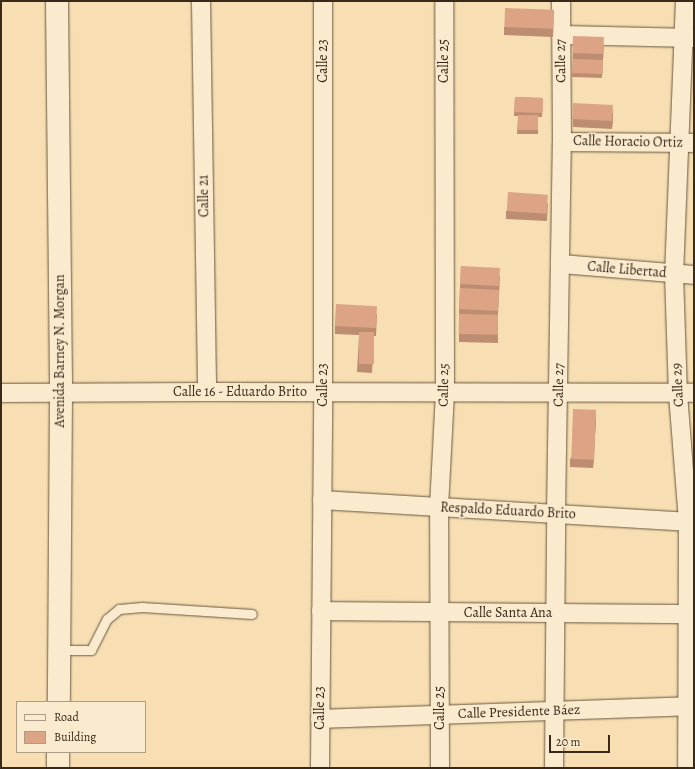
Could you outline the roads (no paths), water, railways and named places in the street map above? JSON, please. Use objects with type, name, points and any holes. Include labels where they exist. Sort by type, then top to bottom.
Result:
[{"type":"street","name":"Avenida Barney N. Morgan","points":[[57,1],[61,394],[59,701]]},
{"type":"street","name":"Calle 21","points":[[201,1],[207,392]]},
{"type":"street","name":"Calle 23","points":[[320,768],[323,392],[323,1]]},
{"type":"street","name":"Calle 25","points":[[440,768],[440,507],[444,393],[444,1]]},
{"type":"street","name":"Calle 27","points":[[554,768],[556,514],[561,264],[561,1]]},
{"type":"street","name":"Calle 29","points":[[685,1],[689,38],[686,143],[674,274],[686,393],[691,522],[690,706],[687,768]]},
{"type":"street","points":[[561,35],[689,38]]},
{"type":"street","name":"Calle Horacio Ortiz","points":[[562,142],[686,143]]},
{"type":"street","name":"Calle Libertad","points":[[561,264],[694,275]]},
{"type":"street","name":"Calle 16 - Eduardo Brito","points":[[1,393],[686,393]]},
{"type":"street","name":"Respaldo Eduardo Brito","points":[[322,500],[691,522]]},
{"type":"street","name":"Calle Santa Ana","points":[[321,611],[691,614]]},
{"type":"street","name":"Calle Presidente Báez","points":[[320,719],[690,706]]},
{"type":"street","points":[[58,753],[58,768]]},
{"type":"lane","points":[[59,650],[91,650],[107,619],[119,609],[142,607],[252,614]]}]
